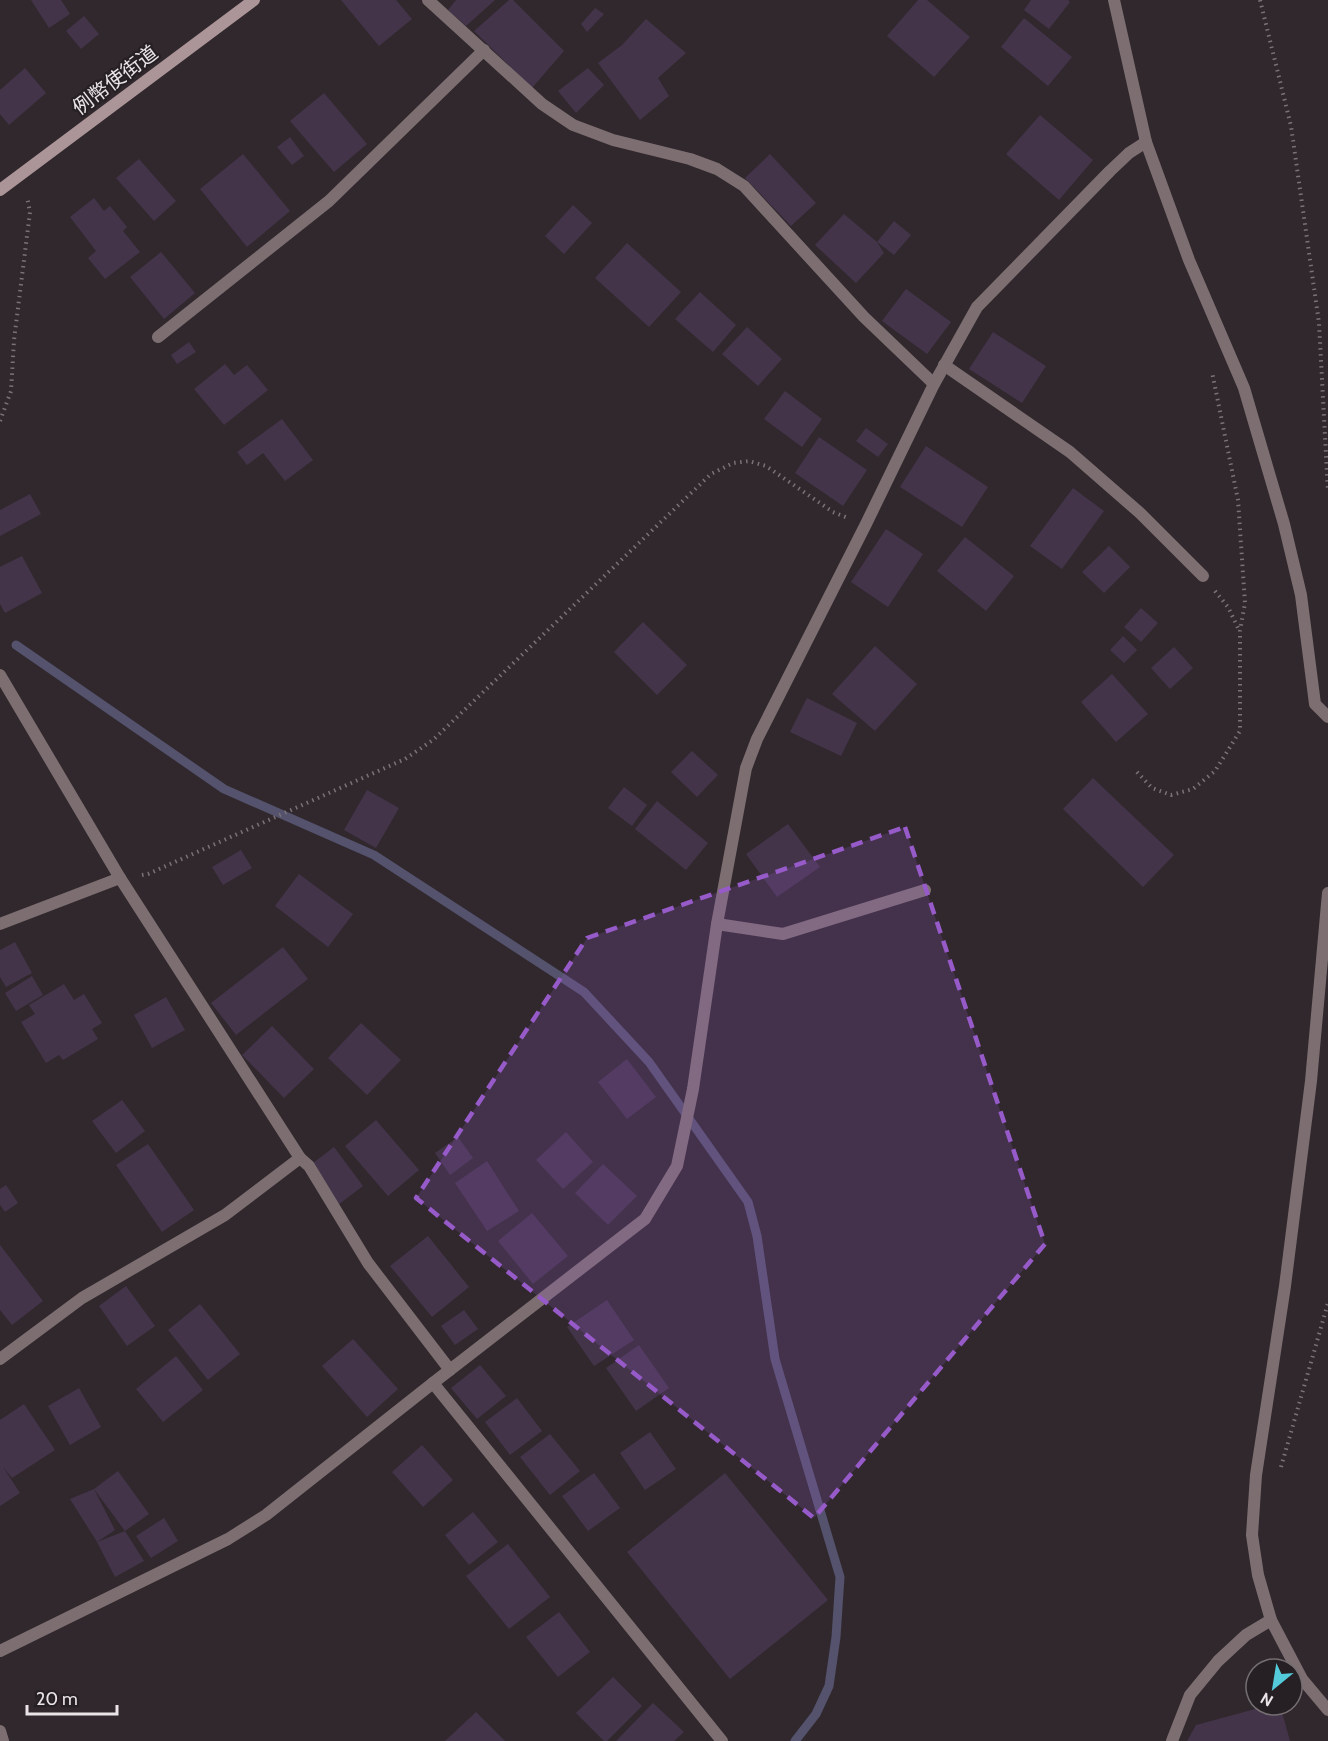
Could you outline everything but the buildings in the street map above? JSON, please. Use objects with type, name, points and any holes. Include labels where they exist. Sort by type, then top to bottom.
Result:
[{"type":"main road","name":"例幣使街道","points":[[0,190],[254,0]]},
{"type":"street","points":[[428,0],[542,104],[573,125],[613,140],[690,159],[717,169],[744,186],[864,317],[933,384]]},
{"type":"street","points":[[1114,0],[1146,142],[1189,260],[1244,388],[1284,524],[1298,584],[1314,704],[1328,717]]},
{"type":"street","points":[[158,337],[329,201],[484,50]]},
{"type":"street","points":[[0,1651],[228,1539],[266,1515],[645,1219],[677,1166],[693,1089],[717,924],[746,768],[757,740],[866,524],[933,384],[977,307],[1110,171],[1129,153],[1146,142]]},
{"type":"street","points":[[944,365],[1070,452],[1140,513],[1203,576]]},
{"type":"street","points":[[0,675],[120,878],[300,1158],[309,1166],[368,1263],[450,1370]]},
{"type":"street","points":[[0,924],[120,878]]},
{"type":"street","points":[[717,924],[783,934],[925,890]]},
{"type":"street","points":[[1328,893],[1311,1081],[1285,1286],[1256,1475],[1252,1535],[1258,1575],[1271,1620],[1302,1679],[1328,1710]]},
{"type":"street","points":[[0,1359],[82,1298],[225,1215],[300,1158]]},
{"type":"street","points":[[433,1383],[722,1741]]},
{"type":"street","points":[[1172,1741],[1190,1695],[1246,1635],[1271,1620]]},
{"type":"street","points":[[0,1731],[3,1741]]},
{"type":"path","points":[[1260,0],[1291,126],[1319,323],[1328,492]]},
{"type":"path","points":[[0,421],[11,391],[14,340],[30,212],[21,175]]},
{"type":"path","points":[[120,878],[148,874],[405,759],[441,732],[711,474],[733,463],[749,460],[766,465],[833,512],[866,524]]},
{"type":"path","points":[[1203,576],[1228,607],[1240,631],[1240,657]]},
{"type":"path","points":[[1280,1472],[1328,1303]]},
{"type":"highlighted area","points":[[905,827],[1045,1244],[814,1518],[416,1198],[587,938]]},
{"type":"waterway","points":[[16,645],[224,789],[374,855],[584,992],[649,1062],[748,1202],[757,1236],[775,1359],[840,1577],[836,1637],[829,1686],[816,1714],[795,1741]]}]
